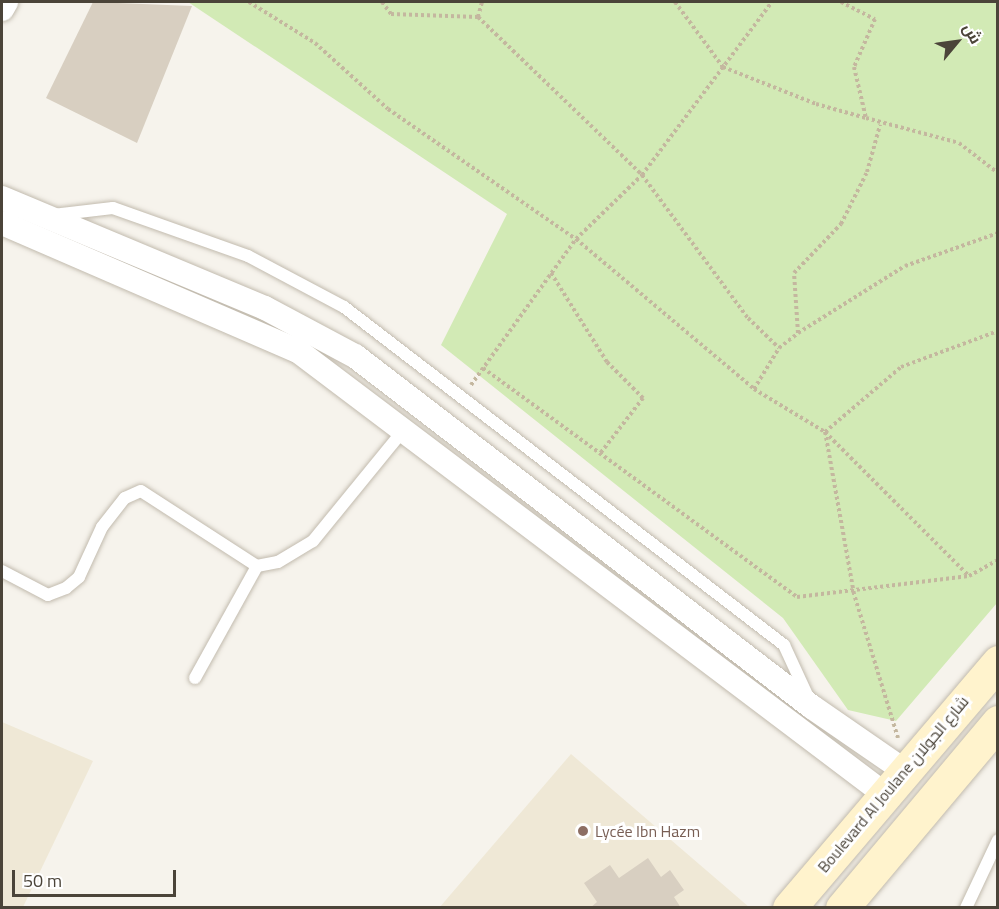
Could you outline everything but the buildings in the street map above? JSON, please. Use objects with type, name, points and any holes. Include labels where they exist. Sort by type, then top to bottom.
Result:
[{"type":"main road","name":"Boulevard Al Joulane شارع الجولان","points":[[789,908],[900,773],[998,662]]},
{"type":"main road","points":[[842,908],[998,722]]},
{"type":"street","points":[[2,9],[6,2]]},
{"type":"street","points":[[2,198],[49,215],[265,308],[355,356],[900,773]]},
{"type":"street","points":[[2,223],[298,351],[396,422],[900,773]]},
{"type":"street","points":[[396,422],[409,397]]},
{"type":"lane","points":[[49,215],[113,208],[248,256],[344,308],[784,645],[812,707]]},
{"type":"lane","points":[[195,678],[257,566],[313,541],[396,422]]},
{"type":"lane","points":[[2,571],[48,595],[66,588],[79,578],[102,527],[125,498],[141,492],[257,566]]},
{"type":"lane","points":[[966,908],[998,840]]},
{"type":"path","points":[[249,2],[315,42],[388,109],[576,239],[754,389],[825,432],[969,576]]},
{"type":"path","points":[[382,2],[391,14],[478,17],[642,174],[748,318],[779,348]]},
{"type":"path","points":[[478,17],[482,2]]},
{"type":"path","points":[[675,2],[723,67],[816,104],[866,118],[880,125],[959,143],[998,173]]},
{"type":"path","points":[[462,397],[576,239],[642,174],[772,2]]},
{"type":"path","points":[[841,2],[874,19],[854,67],[866,118]]},
{"type":"path","points":[[798,333],[794,273],[841,224],[867,172],[880,125]]},
{"type":"path","points":[[754,389],[779,348],[798,333],[905,266],[998,233]]},
{"type":"path","points":[[551,273],[607,362],[643,398],[599,455]]},
{"type":"path","points":[[825,432],[901,367],[998,331]]},
{"type":"path","points":[[483,368],[599,455],[797,597],[854,594],[969,576],[998,560]]},
{"type":"path","points":[[825,432],[854,594],[893,731],[900,773]]},
{"type":"shaded area","points":[[2,722],[93,761],[23,907],[2,907]]},
{"type":"shaded area","name":"Lycée Ibn Hazm","points":[[571,754],[749,907],[439,908]]},
{"type":"green space","points":[[188,2],[997,3],[997,603],[896,721],[848,710],[783,618],[441,345],[507,214]]},
{"type":"place","name":"Lycée Ibn Hazm","points":[[583,831]]}]
